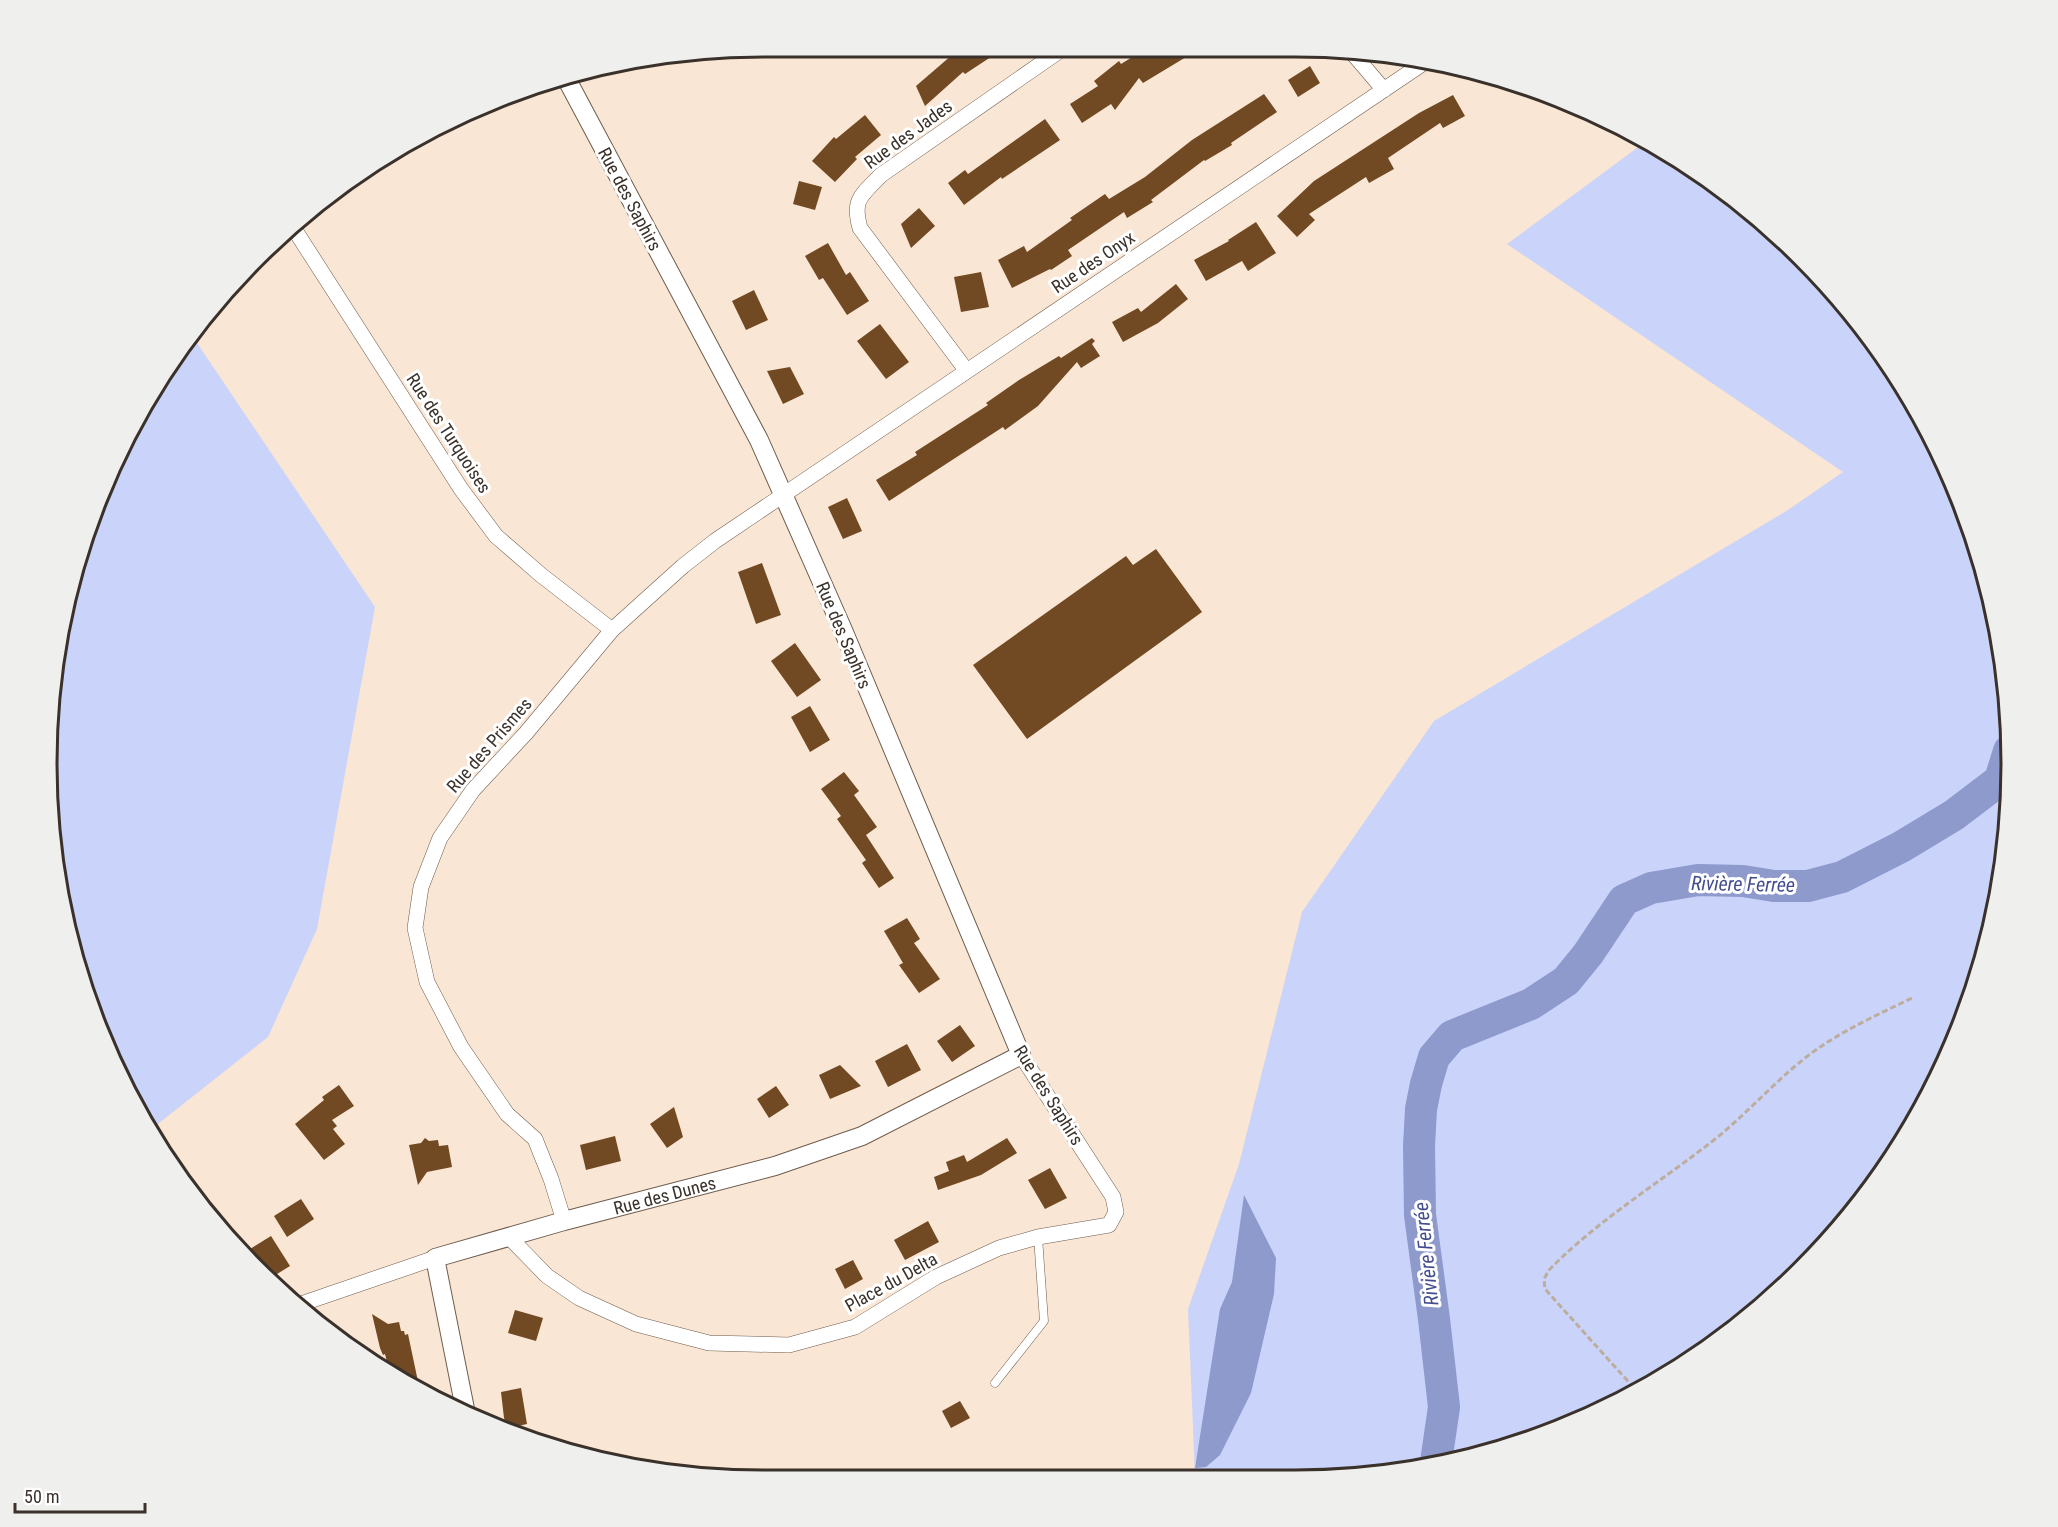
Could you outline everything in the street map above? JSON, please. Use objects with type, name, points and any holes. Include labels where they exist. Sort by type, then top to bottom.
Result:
[{"type":"street","name":"Rue des Jades","points":[[966,370],[861,228],[855,210],[860,197],[880,175],[1051,57]]},
{"type":"street","points":[[1359,61],[1384,90]]},
{"type":"street","name":"Rue des Onyx","points":[[783,494],[1416,68]]},
{"type":"street","name":"Rue des Saphirs","points":[[569,84],[759,440],[843,630],[1021,1055],[1113,1197]]},
{"type":"street","name":"Rue des Turquoises","points":[[297,233],[461,489],[496,536],[541,575],[612,630]]},
{"type":"street","name":"Rue des Prismes","points":[[564,1221],[535,1139],[507,1114],[461,1047],[427,981],[415,928],[421,887],[440,838],[473,790],[526,733],[612,630],[691,560],[783,494]]},
{"type":"street","name":"Rue des Dunes","points":[[307,1302],[435,1258],[564,1221],[775,1166],[862,1136],[1021,1055]]},
{"type":"street","name":"Place du Delta","points":[[510,1238],[555,1282],[579,1298],[636,1324],[709,1344],[789,1345],[855,1327],[936,1277],[999,1248],[1038,1237],[1108,1225],[1116,1212],[1113,1197]]},
{"type":"street","points":[[435,1258],[464,1403]]},
{"type":"lane","points":[[995,1383],[1044,1321],[1038,1237]]},
{"type":"path","points":[[1631,1384],[1545,1289],[1544,1279],[1549,1270],[1619,1209],[1719,1136],[1751,1109],[1773,1085],[1807,1057],[1844,1032],[1912,998]]},
{"type":"shaded area","points":[[1638,147],[1687,176],[1760,232],[1826,298],[1882,371],[1928,451],[1964,536],[1977,581],[1995,671],[2001,764],[1999,810],[1995,856],[1977,946],[1964,991],[1928,1076],[1882,1156],[1855,1194],[1826,1229],[1760,1295],[1687,1351],[1607,1397],[1565,1416],[1522,1433],[1477,1446],[1387,1464],[1341,1468],[1195,1470],[1188,1309],[1239,1164],[1302,912],[1434,721],[1788,510],[1843,472],[1507,244]]},
{"type":"shaded area","points":[[196,342],[375,607],[317,929],[268,1037],[157,1125],[130,1076],[94,991],[81,946],[63,856],[57,764],[59,717],[63,671],[81,581],[94,536],[130,451],[152,410]]},
{"type":"shaded area","points":[[1244,1195],[1276,1258],[1274,1294],[1251,1393],[1220,1455],[1206,1467],[1195,1468],[1220,1309],[1232,1282]]},
{"type":"building","points":[[950,57],[991,57],[965,74],[963,72],[925,106],[916,86]]},
{"type":"building","points":[[1132,57],[1186,57],[1143,83],[1139,78],[1115,110],[1111,104],[1082,123],[1070,104],[1098,86],[1094,81],[1119,61],[1121,64]]},
{"type":"building","points":[[1310,66],[1320,83],[1298,97],[1288,80]]},
{"type":"building","points":[[1264,94],[1277,112],[1231,143],[1232,145],[1204,160],[1151,200],[1153,202],[1127,218],[1124,212],[1068,250],[1072,256],[1051,270],[1012,288],[998,260],[1024,246],[1027,252],[1105,194],[1109,199],[1145,177],[1192,140]]},
{"type":"building","points":[[1453,95],[1465,116],[1443,128],[1440,123],[1388,158],[1394,169],[1369,183],[1366,177],[1309,214],[1315,220],[1297,237],[1277,216],[1314,181],[1419,113]]},
{"type":"building","points":[[865,115],[881,135],[855,157],[857,159],[835,182],[812,161],[834,137],[836,139]]},
{"type":"building","points":[[1045,119],[1060,140],[1002,179],[1001,177],[964,205],[948,183],[965,170],[968,174]]},
{"type":"building","points":[[799,181],[822,187],[815,210],[793,204]]},
{"type":"building","points":[[919,208],[935,226],[911,248],[901,224]]},
{"type":"building","points":[[1256,222],[1276,253],[1248,271],[1242,261],[1206,281],[1194,260],[1229,241]]},
{"type":"building","points":[[828,243],[846,275],[850,272],[869,301],[847,315],[823,278],[819,280],[805,256]]},
{"type":"building","points":[[981,272],[989,307],[961,312],[954,277]]},
{"type":"building","points":[[1176,284],[1188,299],[1158,323],[1123,342],[1112,322],[1138,308],[1141,312]]},
{"type":"building","points":[[754,290],[768,320],[746,330],[732,301]]},
{"type":"building","points":[[880,324],[909,362],[886,379],[857,341]]},
{"type":"building","points":[[1092,338],[1095,341],[1092,344],[1100,356],[1081,368],[1077,362],[1038,406],[1005,430],[1003,427],[889,501],[876,480],[917,455],[915,452],[988,405],[986,403],[1019,380],[1059,356],[1061,358]]},
{"type":"building","points":[[790,367],[804,394],[783,404],[767,371]]},
{"type":"building","points":[[847,498],[862,531],[843,539],[828,507]]},
{"type":"building","points":[[1156,549],[1202,612],[1027,739],[973,665],[1126,556],[1133,565]]},
{"type":"building","points":[[762,563],[781,615],[756,624],[738,572]]},
{"type":"building","points":[[795,643],[821,680],[797,697],[771,661]]},
{"type":"building","points":[[810,706],[830,740],[810,752],[791,717]]},
{"type":"building","points":[[844,772],[859,791],[854,795],[877,827],[866,835],[894,878],[879,888],[862,863],[866,860],[837,819],[841,816],[821,789]]},
{"type":"building","points":[[907,918],[920,939],[914,943],[940,979],[919,993],[899,965],[903,963],[884,931]]},
{"type":"building","points":[[960,1025],[975,1046],[952,1062],[937,1041]]},
{"type":"building","points":[[907,1044],[921,1070],[888,1087],[875,1061]]},
{"type":"building","points":[[840,1065],[861,1086],[830,1099],[819,1075]]},
{"type":"building","points":[[339,1085],[354,1106],[332,1120],[337,1126],[333,1129],[345,1144],[324,1160],[295,1124],[324,1100],[322,1097]]},
{"type":"building","points":[[776,1086],[789,1105],[769,1118],[757,1099]]},
{"type":"building","points":[[674,1107],[683,1137],[667,1148],[650,1124]]},
{"type":"building","points":[[615,1136],[621,1161],[586,1170],[580,1145]]},
{"type":"building","points":[[425,1138],[429,1141],[438,1140],[439,1146],[448,1145],[452,1167],[427,1172],[418,1185],[409,1145],[421,1143]]},
{"type":"building","points":[[1007,1138],[1017,1153],[981,1175],[938,1190],[934,1177],[949,1171],[946,1162],[964,1155],[967,1162]]},
{"type":"building","points":[[1050,1168],[1067,1198],[1045,1209],[1028,1180]]},
{"type":"building","points":[[301,1199],[314,1219],[287,1237],[274,1216]]},
{"type":"building","points":[[928,1221],[939,1242],[905,1260],[894,1240]]},
{"type":"building","points":[[271,1236],[290,1266],[276,1275],[251,1249]]},
{"type":"building","points":[[853,1260],[863,1279],[845,1289],[835,1269]]},
{"type":"building","points":[[515,1310],[543,1318],[536,1341],[508,1333]]},
{"type":"building","points":[[372,1314],[388,1324],[399,1322],[401,1331],[404,1331],[405,1335],[408,1334],[417,1379],[387,1361],[380,1348]]},
{"type":"building","points":[[521,1388],[527,1424],[518,1426],[505,1421],[501,1392]]},
{"type":"building","points":[[960,1401],[970,1418],[951,1428],[942,1411]]},
{"type":"waterway","name":"Rivière Ferrée","points":[[1437,1455],[1444,1407],[1420,1215],[1419,1146],[1421,1109],[1434,1057],[1452,1036],[1531,1004],[1566,981],[1588,954],[1624,900],[1651,888],[1698,880],[1743,881],[1774,886],[1808,886],[1842,877],[1901,847],[1954,815],[2000,779]]}]
